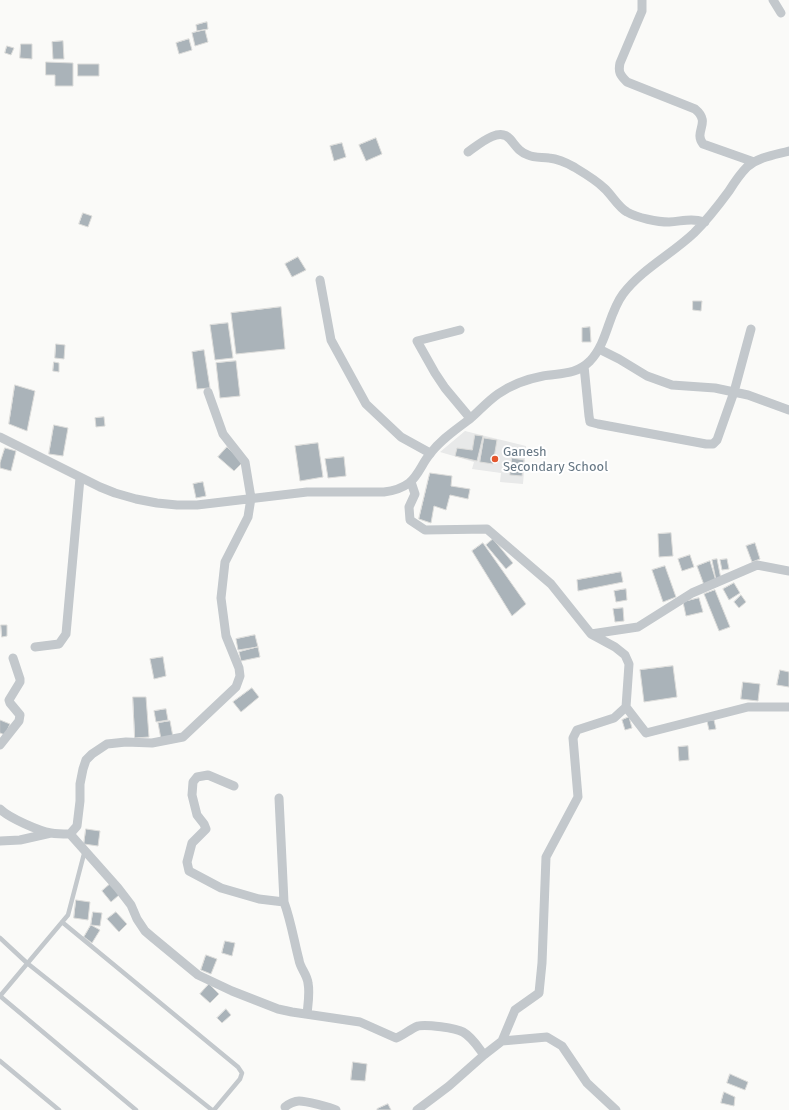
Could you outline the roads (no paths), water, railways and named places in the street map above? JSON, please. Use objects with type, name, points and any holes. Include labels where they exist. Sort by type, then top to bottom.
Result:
[{"type":"street","points":[[642,0],[642,11],[620,63],[619,69],[621,76],[627,82],[695,109],[700,113],[703,120],[700,140],[703,144],[754,162]]},
{"type":"street","points":[[773,0],[781,13]]},
{"type":"street","points":[[468,152],[491,137],[498,134],[504,134],[522,153],[530,156],[551,158],[575,168],[604,188],[627,212],[636,216],[668,222],[691,219],[705,222]]},
{"type":"street","points":[[0,437],[80,478],[115,493],[157,503],[197,505],[307,492],[384,492],[402,488],[411,482],[430,453],[444,439],[491,399],[512,386],[526,380],[576,371],[591,360],[605,338],[617,305],[632,284],[684,242],[705,222],[741,174],[754,162],[765,157],[789,152]]},
{"type":"street","points":[[320,280],[331,340],[366,404],[401,438],[430,453]]},
{"type":"street","points":[[460,330],[417,341],[445,388],[470,418]]},
{"type":"street","points":[[584,366],[590,422],[706,444],[713,444],[717,440],[734,392],[751,330]]},
{"type":"street","points":[[599,349],[647,376],[672,385],[714,388],[734,392],[748,395],[789,410]]},
{"type":"street","points":[[70,834],[77,826],[80,801],[80,784],[83,769],[86,760],[92,754],[107,744],[126,742],[152,743],[183,737],[236,687],[240,676],[239,668],[226,636],[221,598],[225,562],[248,517],[251,498],[245,462],[223,434],[208,392]]},
{"type":"street","points":[[35,647],[59,644],[66,634],[80,478]]},
{"type":"street","points":[[411,482],[416,494],[409,507],[410,520],[425,530],[487,529],[551,584],[591,634],[625,655],[629,664],[626,707],[646,733],[748,707],[789,707]]},
{"type":"street","points":[[591,634],[638,627],[692,593],[757,565],[789,570]]},
{"type":"street","points":[[0,745],[19,721],[20,715],[9,700],[20,682],[13,658]]},
{"type":"street","points":[[417,1110],[449,1086],[502,1041],[515,1010],[539,993],[542,963],[546,857],[578,797],[573,738],[577,730],[614,718],[626,707]]},
{"type":"street","points":[[234,786],[208,775],[197,777],[193,782],[192,795],[197,815],[204,824],[206,830],[192,843],[187,862],[189,871],[221,888],[259,899],[284,902]]},
{"type":"street","points":[[279,798],[284,902],[288,912],[299,962],[306,974],[308,982],[309,990],[307,1014]]},
{"type":"street","points":[[0,809],[22,823],[51,833]]},
{"type":"street","points":[[0,842],[20,840],[51,833],[70,834],[118,888],[131,905],[137,919],[145,931],[198,975],[232,991],[278,1009],[360,1022],[396,1038],[418,1026],[426,1025],[462,1031],[469,1036],[484,1055]]},
{"type":"street","points":[[502,1041],[547,1037],[562,1046],[587,1083],[616,1110]]},
{"type":"street","points":[[285,1107],[299,1101],[331,1107],[336,1110]]},
{"type":"lane","points":[[85,850],[68,915],[0,996],[136,1110]]},
{"type":"lane","points":[[0,938],[27,963],[213,1110],[240,1079],[242,1073],[238,1067],[62,922]]},
{"type":"lane","points":[[0,1061],[59,1110]]},
{"type":"place","name":"Ganesh Secondary School","points":[[495,459]]}]
